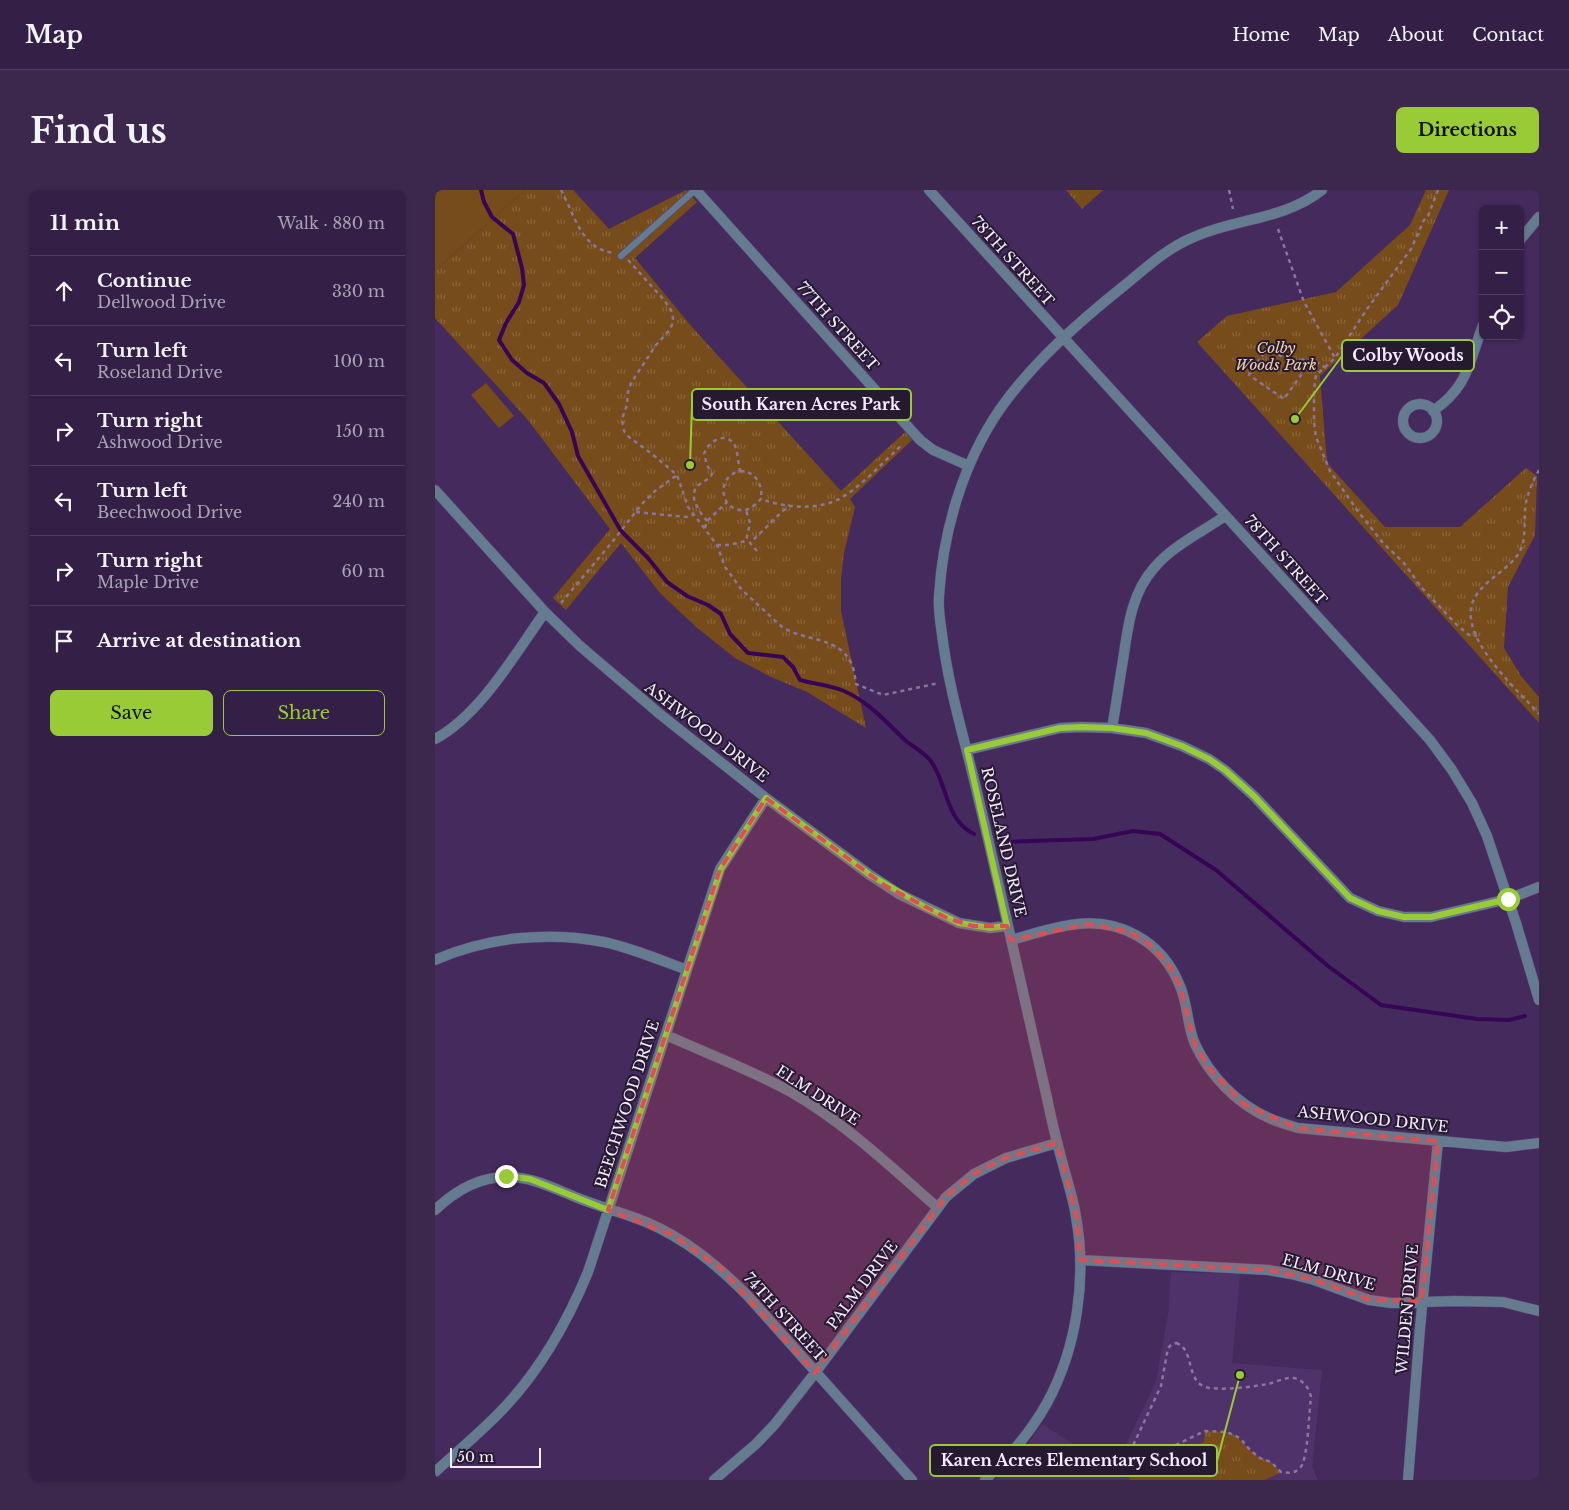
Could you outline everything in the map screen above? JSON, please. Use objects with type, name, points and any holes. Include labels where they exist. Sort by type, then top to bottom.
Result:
[{"type":"street","name":"77TH STREET","points":[[696,190],[920,440],[933,450],[969,466]]},
{"type":"street","name":"78TH STREET","points":[[929,190],[1430,740],[1452,770],[1472,803],[1487,836],[1539,1000]]},
{"type":"street","name":"ROSELAND DRIVE","points":[[985,1480],[1020,1442],[1046,1404],[1063,1368],[1078,1308],[1080,1260],[1076,1216],[1057,1143],[944,656],[939,616],[939,596],[949,527],[958,494],[969,466],[981,441],[1004,404],[1020,383],[1092,311],[1167,250],[1216,228],[1266,218],[1298,206],[1322,190]]},
{"type":"street","points":[[1524,235],[1539,217]]},
{"type":"street","points":[[1433,411],[1443,404],[1463,382],[1479,338]]},
{"type":"street","name":"ASHWOOD DRIVE","points":[[435,490],[545,612],[628,689],[766,798],[870,875],[923,906],[959,923],[990,928],[1007,926]]},
{"type":"street","points":[[1112,728],[1128,626],[1133,604],[1141,584],[1155,567],[1173,551],[1225,516]]},
{"type":"street","points":[[435,739],[460,722],[481,701],[545,612]]},
{"type":"street","points":[[967,750],[1060,728],[1081,727],[1112,728],[1146,733],[1182,746],[1209,759],[1225,770],[1254,796],[1350,898],[1378,911],[1404,917],[1431,917],[1508,899],[1539,887]]},
{"type":"street","name":"BEECHWOOD DRIVE","points":[[435,1472],[503,1409],[531,1377],[553,1344],[572,1309],[585,1280],[721,869],[766,798]]},
{"type":"street","name":"ASHWOOD DRIVE","points":[[1011,940],[1070,925],[1088,924],[1105,925],[1127,931],[1155,948],[1168,963],[1180,985],[1195,1044],[1209,1068],[1221,1084],[1243,1104],[1269,1118],[1298,1128],[1506,1147],[1539,1144]]},
{"type":"street","points":[[435,960],[467,948],[496,941],[526,937],[573,937],[605,943],[650,956],[687,970]]},
{"type":"street","name":"ELM DRIVE","points":[[666,1035],[758,1075],[792,1093],[867,1146],[938,1208]]},
{"type":"street","name":"WILDEN DRIVE","points":[[1408,1480],[1422,1302],[1438,1140]]},
{"type":"street","name":"PALM DRIVE","points":[[714,1480],[756,1444],[775,1424],[946,1197],[974,1174],[1005,1158],[1057,1143]]},
{"type":"street","name":"74TH STREET","points":[[435,1210],[447,1198],[464,1188],[488,1178],[506,1176],[530,1179],[608,1210],[646,1222],[672,1235],[697,1250],[720,1268],[747,1295],[912,1480]]},
{"type":"street","name":"ELM DRIVE","points":[[1080,1260],[1268,1270],[1314,1280],[1369,1300],[1391,1303],[1503,1302],[1539,1311]]},
{"type":"lane","points":[[621,256],[696,190]]},
{"type":"path","points":[[561,190],[581,232],[588,241],[595,248],[604,252],[618,254],[627,260],[671,310],[672,325],[631,383],[622,424],[629,437],[677,475],[684,498],[693,515],[717,545],[725,567],[742,590],[770,617],[788,631],[835,645],[843,651],[851,662],[856,684],[883,696],[939,683]]},
{"type":"path","points":[[1229,190],[1233,209]]},
{"type":"path","points":[[1438,190],[1428,216],[1424,220],[1411,248],[1367,309],[1335,358],[1316,375],[1314,422],[1316,437],[1330,471],[1357,510],[1383,543],[1404,563],[1421,587],[1456,624],[1469,635],[1477,636]]},
{"type":"path","points":[[1278,229],[1303,302],[1335,358]]},
{"type":"path","points":[[1268,347],[1295,366],[1303,372],[1285,399],[1249,375],[1268,347]]},
{"type":"path","points":[[1295,366],[1303,358],[1308,358],[1326,368]]},
{"type":"path","points":[[707,520],[695,504],[694,497],[698,485],[709,479],[711,474],[705,460],[706,448],[717,439],[730,440],[736,448],[739,470]]},
{"type":"path","points":[[761,499],[789,506],[803,507],[841,498],[903,444]]},
{"type":"path","points":[[739,470],[745,471],[758,480],[761,488],[761,499],[746,510],[739,510],[729,505],[723,496],[724,483],[732,473],[739,470]]},
{"type":"path","points":[[1539,470],[1532,481],[1527,501],[1525,526],[1520,550],[1513,560],[1487,582],[1472,601],[1470,610],[1472,622],[1481,646],[1499,671],[1539,714]]},
{"type":"path","points":[[561,603],[634,513],[655,491],[677,475]]},
{"type":"path","points":[[705,528],[707,520],[727,502]]},
{"type":"path","points":[[750,543],[789,506]]},
{"type":"path","points":[[746,510],[750,523],[746,541]]},
{"type":"path","points":[[634,513],[686,517],[693,515]]},
{"type":"path","points":[[717,545],[729,546],[746,541],[757,551]]},
{"type":"path","points":[[1175,1343],[1180,1344],[1184,1349],[1192,1373],[1202,1386],[1218,1388],[1248,1387],[1293,1378],[1305,1384],[1310,1390],[1311,1397],[1306,1448],[1301,1467],[1293,1472],[1281,1472],[1271,1462],[1260,1458],[1250,1450],[1240,1438],[1227,1432],[1205,1431],[1136,1464],[1129,1460],[1129,1454],[1161,1386],[1168,1348],[1175,1343]]},
{"type":"highlighted area","points":[[766,798],[884,885],[947,918],[973,926],[1007,926],[1011,940],[1088,924],[1127,931],[1146,941],[1168,963],[1180,985],[1195,1044],[1209,1068],[1244,1104],[1298,1128],[1438,1141],[1422,1301],[1369,1300],[1314,1280],[1268,1270],[1080,1260],[1076,1216],[1057,1143],[1006,1158],[974,1174],[946,1197],[815,1373],[720,1268],[672,1235],[608,1210],[720,869]]},
{"type":"shaded area","points":[[1171,1272],[1240,1274],[1232,1363],[1322,1370],[1312,1467],[1318,1480],[996,1480],[1020,1456],[1042,1424],[1114,1470],[1156,1381],[1168,1315]]},
{"type":"green space","points":[[525,190],[435,271],[435,191]]},
{"type":"green space","points":[[525,190],[573,190],[609,229],[686,190],[697,202],[635,258],[692,327],[841,491],[905,432],[912,440],[850,499],[855,507],[844,553],[841,579],[841,611],[866,728],[807,692],[771,677],[735,658],[696,627],[660,593],[621,543],[566,610],[553,598],[610,529],[528,420],[435,318],[435,271]]},
{"type":"green space","points":[[1066,190],[1103,190],[1082,209]]},
{"type":"green space","name":"Colby Woods Park","points":[[1426,190],[1449,190],[1398,305],[1320,376],[1327,463],[1385,527],[1460,527],[1526,468],[1537,476],[1535,535],[1508,587],[1504,648],[1521,676],[1539,697],[1539,723],[1197,342],[1227,316],[1336,292],[1410,225]]},
{"type":"green space","points":[[486,383],[514,416],[499,428],[471,395]]},
{"type":"green space","points":[[1205,1431],[1227,1432],[1236,1436],[1260,1458],[1271,1462],[1281,1472],[1265,1480],[1130,1480],[1128,1476],[1204,1442]]},
{"type":"waterway","points":[[481,190],[484,202],[492,217],[513,234],[522,268],[524,285],[519,302],[506,323],[499,340],[512,360],[527,373],[544,383],[559,404],[572,432],[578,456],[621,531],[648,558],[667,582],[687,596],[708,605],[721,614],[730,634],[748,653],[783,657],[793,667],[800,680],[844,691],[862,701],[877,713],[906,741],[930,760],[936,769],[947,800],[957,819],[974,834]]},
{"type":"waterway","points":[[1002,842],[1093,839],[1133,831],[1160,834],[1216,870],[1328,966],[1381,1005],[1477,1019],[1509,1020],[1525,1016]]},
{"type":"place","name":"Colby Woods","points":[[1295,419]]},
{"type":"place","name":"South Karen Acres Park","points":[[690,465]]},
{"type":"place","name":"Karen Acres Elementary School","points":[[1240,1375]]},
{"type":"route","points":[[506,1176],[530,1179],[608,1210],[721,869],[766,798],[884,885],[923,906],[959,923],[990,928],[1007,926],[967,750],[1060,728],[1112,728],[1146,733],[1182,746],[1209,759],[1225,770],[1254,796],[1350,898],[1378,911],[1404,917],[1431,917],[1508,899]]}]
